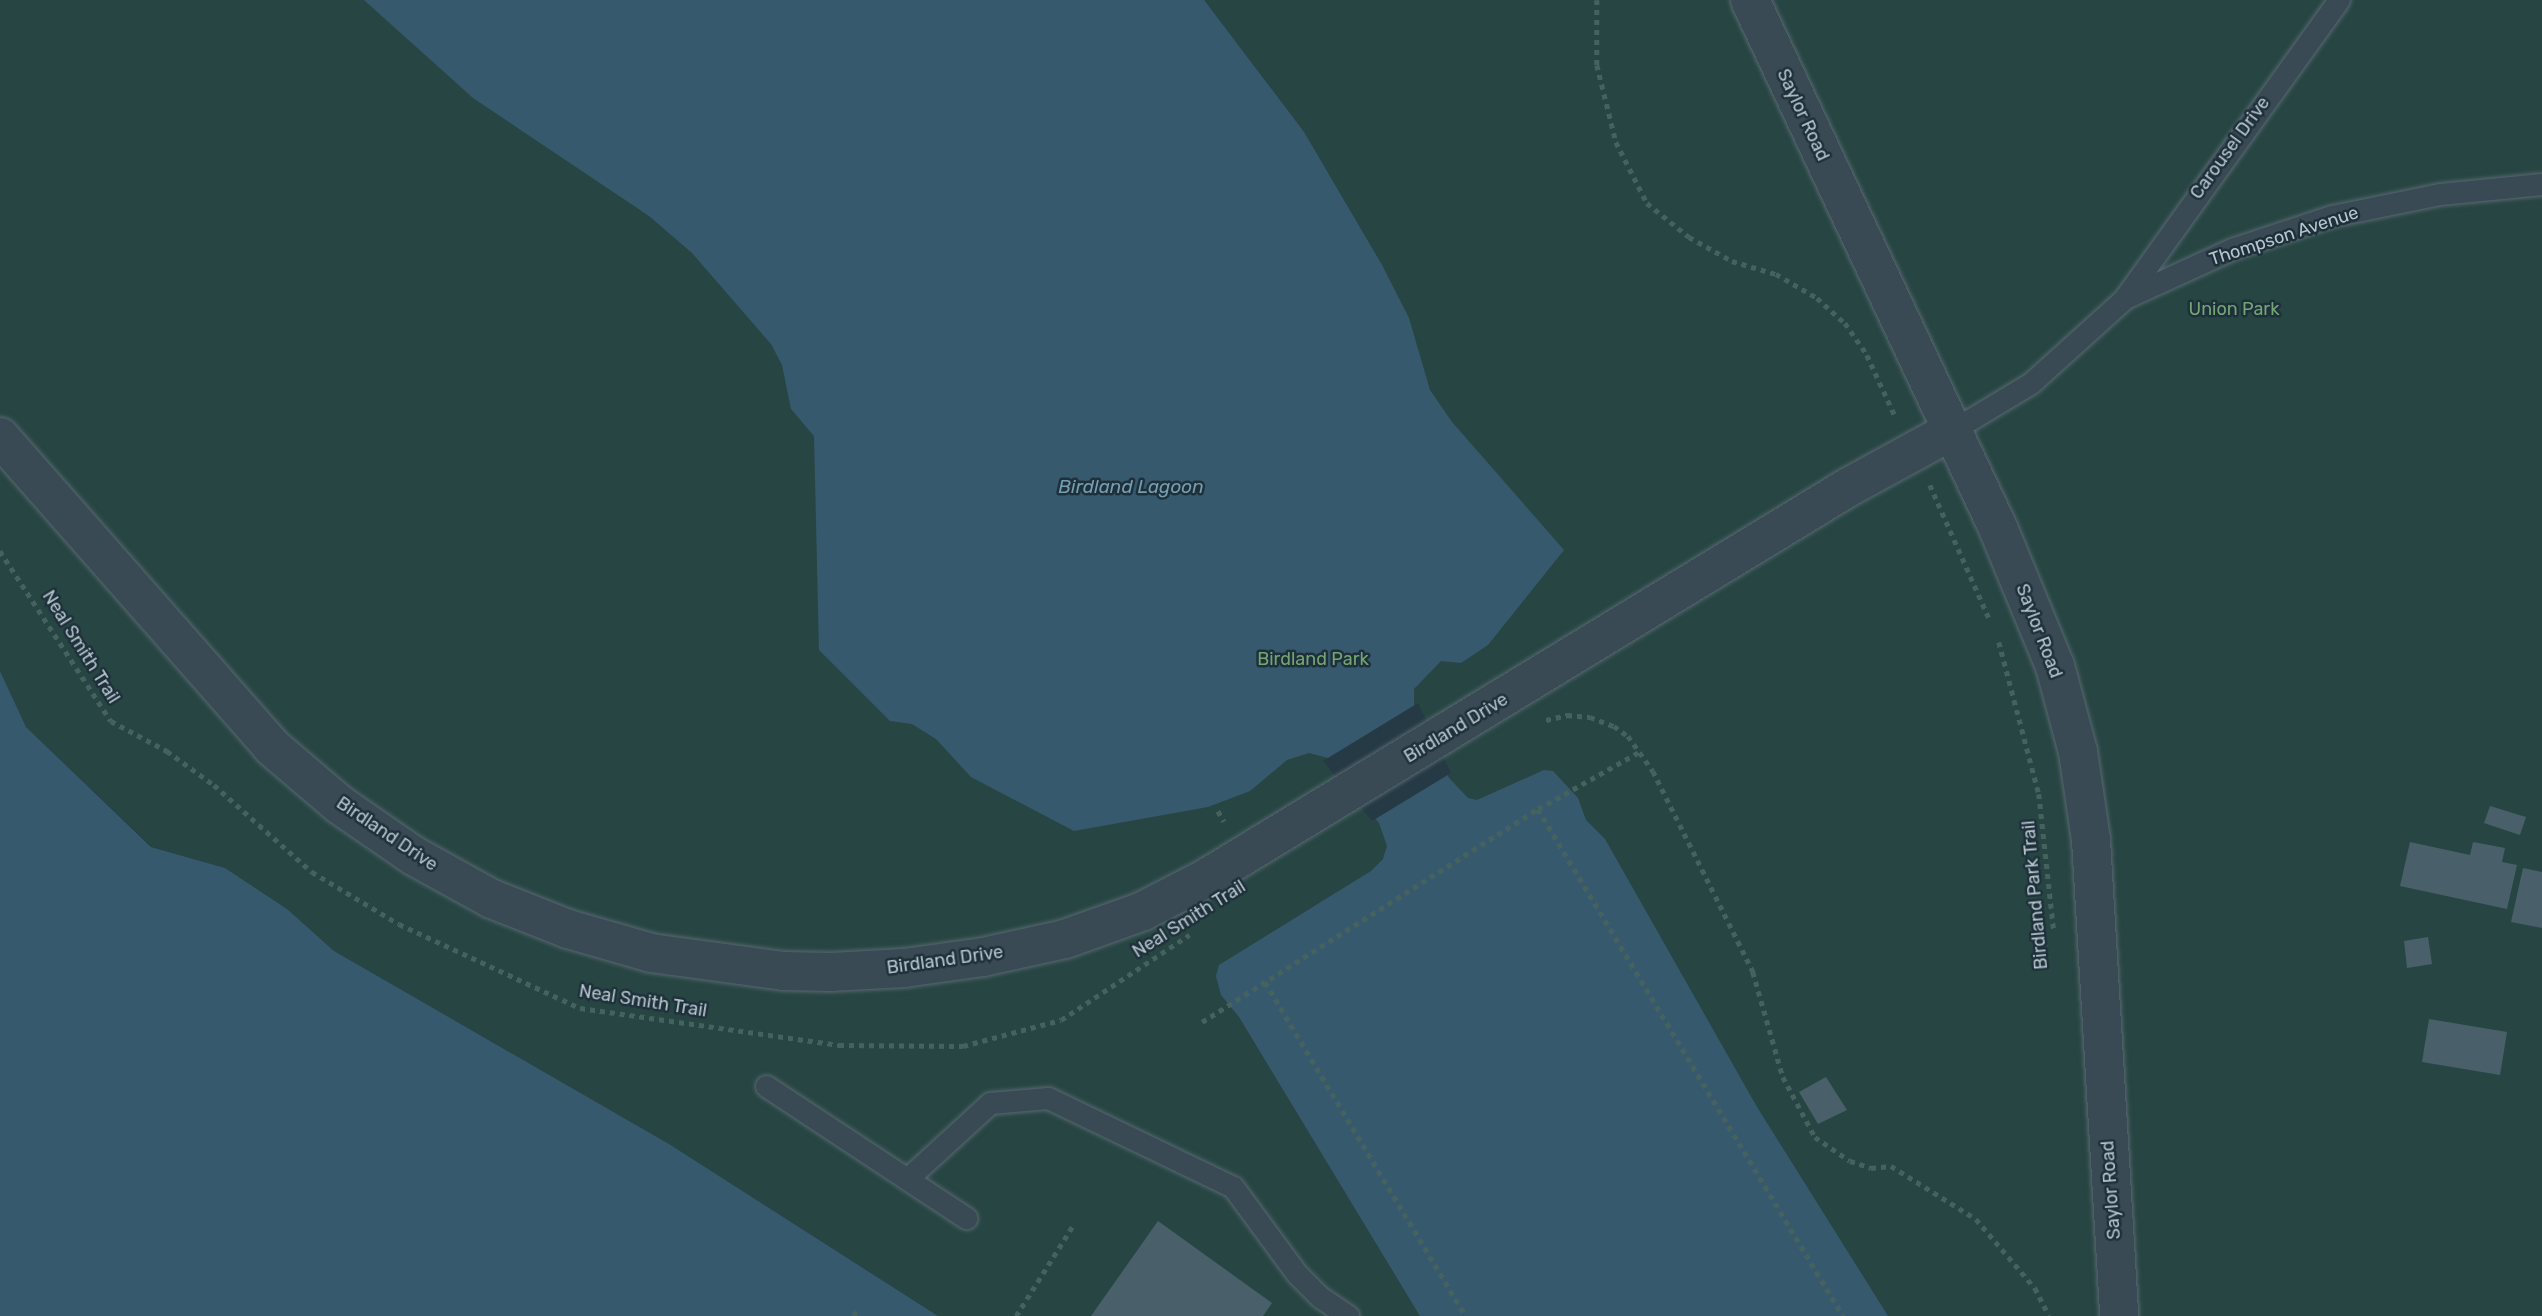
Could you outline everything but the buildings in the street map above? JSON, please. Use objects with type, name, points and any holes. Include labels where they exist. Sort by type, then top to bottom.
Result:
[{"type":"street","name":"Saylor Road","points":[[1750,0],[1998,528],[2055,666],[2078,752],[2091,840],[2119,1316]]},
{"type":"street","name":"Birdland Drive","points":[[0,438],[229,702],[272,747],[340,805],[414,856],[492,899],[568,929],[651,953],[783,971],[904,968],[983,957],[1065,939],[1143,911],[1454,730],[1847,488],[1951,430]]},
{"type":"lane","name":"Carousel Drive","points":[[2125,298],[2339,0]]},
{"type":"lane","name":"Thompson Avenue","points":[[1951,430],[2031,383],[2125,298],[2232,249],[2332,216],[2440,194],[2542,184]]},
{"type":"lane","points":[[766,1086],[966,1217]]},
{"type":"lane","points":[[907,1179],[990,1103],[1048,1097],[1233,1187],[1297,1274],[1320,1297],[1348,1316]]},
{"type":"path","points":[[1598,0],[1597,65],[1616,142],[1647,204],[1689,237],[1732,261],[1776,274],[1817,298],[1845,323],[1867,355],[1897,419]]},
{"type":"path","points":[[1932,490],[1991,622]]},
{"type":"path","name":"Neal Smith Trail","points":[[0,551],[111,721],[167,751],[214,785],[312,872],[399,924],[579,1008],[839,1045],[963,1046],[1060,1020],[1199,929]]},
{"type":"path","name":"Birdland Park Trail","points":[[1996,633],[2039,794],[2054,942]]},
{"type":"path","points":[[1535,726],[1567,715],[1590,717],[1614,726],[1639,752],[1753,972],[1783,1077],[1815,1137],[1850,1161],[1871,1168],[1891,1166],[1976,1220],[2035,1288],[2049,1316]]},
{"type":"path","points":[[1202,1022],[1538,809],[1639,752]]},
{"type":"path","points":[[1538,809],[1843,1316]]},
{"type":"path","points":[[1218,811],[1227,825]]},
{"type":"path","points":[[1265,982],[1466,1316]]},
{"type":"path","points":[[1016,1316],[1074,1224]]},
{"type":"path","points":[[853,1312],[859,1316]]},
{"type":"green space","name":"Birdland Park","points":[[0,0],[2542,0],[2542,1316],[938,1316],[669,1144],[334,951],[287,909],[225,868],[152,847],[26,727],[0,671]]},
{"type":"water","name":"Birdland Lagoon","points":[[364,0],[1204,0],[1304,132],[1382,265],[1409,318],[1430,390],[1452,422],[1564,550],[1488,645],[1461,663],[1441,661],[1414,689],[1414,705],[1449,778],[1468,798],[1477,800],[1544,770],[1553,771],[1578,798],[1586,820],[1605,839],[1757,1107],[1888,1316],[1420,1316],[1239,1017],[1221,995],[1216,976],[1219,965],[1371,871],[1383,859],[1387,846],[1379,823],[1328,758],[1309,753],[1287,760],[1250,791],[1208,807],[1074,831],[971,777],[936,739],[912,724],[890,721],[819,650],[814,436],[791,409],[782,365],[771,344],[692,253],[649,216],[473,98]]},
{"type":"water","points":[[0,671],[26,727],[151,847],[225,868],[287,909],[334,951],[669,1144],[938,1316],[0,1316]]},
{"type":"pier","points":[[1418,703],[1451,773],[1372,821],[1323,761]]},
{"type":"park label","name":"Union Park","points":[[2234,309]]}]
